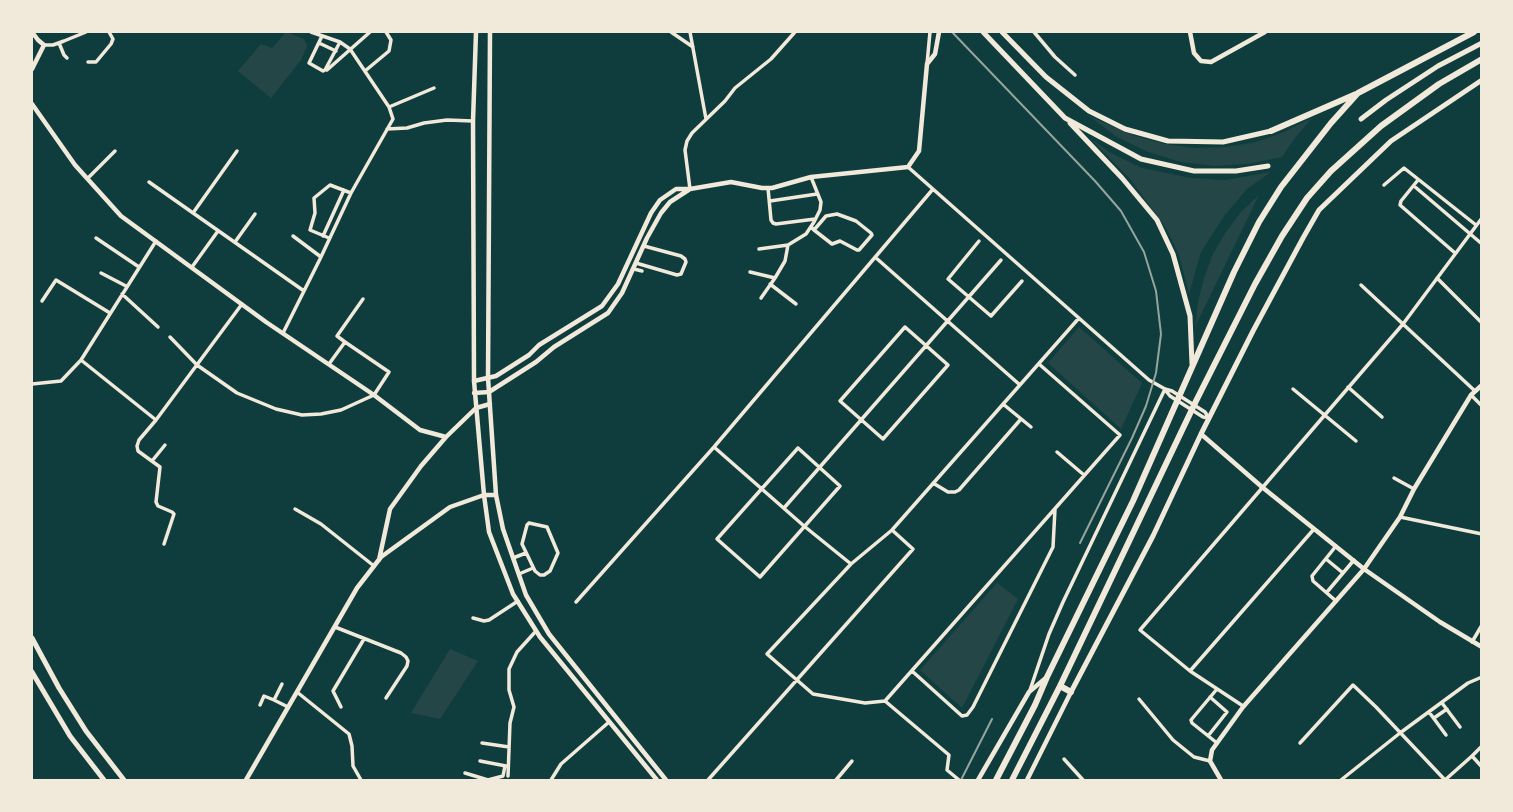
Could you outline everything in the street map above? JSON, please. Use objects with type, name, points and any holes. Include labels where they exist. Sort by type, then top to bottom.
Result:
[{"type":"highway","points":[[1271,131],[1358,93],[1474,32]]},
{"type":"highway","points":[[1012,780],[1060,686],[1196,401],[1282,236],[1307,198],[1331,171],[1381,126],[1440,84],[1482,59]]},
{"type":"highway","points":[[996,780],[1133,501],[1176,407],[1192,364],[1259,222],[1281,187],[1358,93]]},
{"type":"highway","points":[[1060,686],[1071,692]]},
{"type":"main road","points":[[983,32],[1122,178],[1157,220],[1173,254],[1190,316],[1192,364]]},
{"type":"main road","points":[[1002,32],[1046,77],[1089,111],[1125,129],[1168,141],[1223,142],[1271,131]]},
{"type":"main road","points":[[1362,120],[1386,100],[1438,66],[1482,43]]},
{"type":"main road","points":[[1071,692],[1153,536],[1209,418],[1319,210],[1391,141],[1482,80]]},
{"type":"main road","points":[[1065,118],[1141,159],[1194,171],[1236,172],[1268,166]]},
{"type":"main road","points":[[32,638],[86,731],[124,780]]},
{"type":"main road","points":[[32,672],[70,736],[104,780]]},
{"type":"street","points":[[32,32],[44,45],[59,43],[86,32]]},
{"type":"street","points":[[88,62],[96,62],[111,44],[113,39],[109,32]]},
{"type":"street","points":[[283,333],[351,193],[393,119],[389,107],[350,50],[340,42],[311,32]]},
{"type":"street","points":[[325,71],[370,32]]},
{"type":"street","points":[[365,71],[389,51],[391,40],[386,32]]},
{"type":"street","points":[[476,32],[473,121],[474,393],[489,532],[513,594],[536,631],[657,780]]},
{"type":"street","points":[[490,32],[488,378],[496,495],[503,529],[526,595],[549,634],[666,780]]},
{"type":"street","points":[[671,32],[693,47]]},
{"type":"street","points":[[691,32],[706,118]]},
{"type":"street","points":[[690,189],[685,150],[692,133],[735,88],[771,59],[795,32]]},
{"type":"street","points":[[908,167],[919,151],[930,32]]},
{"type":"street","points":[[927,64],[935,54],[939,32]]},
{"type":"street","points":[[1034,32],[1074,75]]},
{"type":"street","points":[[1190,32],[1194,52],[1201,61],[1211,62],[1265,32]]},
{"type":"street","points":[[322,36],[309,63],[323,71],[340,42]]},
{"type":"street","points":[[59,43],[67,58]]},
{"type":"street","points":[[319,43],[336,51]]},
{"type":"street","points":[[32,69],[44,45]]},
{"type":"street","points":[[389,107],[434,88]]},
{"type":"street","points":[[32,104],[75,165],[121,216],[420,430],[446,437]]},
{"type":"street","points":[[387,129],[447,120],[473,121]]},
{"type":"street","points":[[88,178],[115,151]]},
{"type":"street","points":[[193,213],[237,151]]},
{"type":"street","points":[[474,381],[496,376],[608,300],[650,214],[660,200],[676,189],[731,182],[768,188],[780,187],[811,177],[908,167],[1149,380],[1203,417],[1209,418]]},
{"type":"street","points":[[1384,185],[1404,168],[1476,225]]},
{"type":"street","points":[[811,177],[821,202],[812,228]]},
{"type":"street","points":[[1418,180],[1400,205],[1455,253]]},
{"type":"street","points":[[149,182],[304,291]]},
{"type":"street","points":[[329,238],[310,230],[315,214],[314,198],[330,185],[351,193]]},
{"type":"street","points":[[1413,186],[1482,244]]},
{"type":"street","points":[[768,188],[773,223],[816,219]]},
{"type":"street","points":[[474,393],[489,391],[536,362],[614,307],[647,238],[666,206],[690,189]]},
{"type":"street","points":[[576,602],[714,447],[933,189]]},
{"type":"street","points":[[323,236],[344,190]]},
{"type":"street","points":[[770,201],[817,194]]},
{"type":"street","points":[[234,242],[255,214]]},
{"type":"street","points":[[333,214],[339,217]]},
{"type":"street","points":[[759,249],[788,245],[806,234],[812,228],[826,216],[837,214],[856,221],[872,235],[857,250],[840,242],[832,244],[812,228]]},
{"type":"street","points":[[1243,707],[1190,671],[1140,630],[1403,324],[1482,218]]},
{"type":"street","points":[[192,267],[218,231]]},
{"type":"street","points":[[293,236],[321,257]]},
{"type":"street","points":[[641,236],[647,238]]},
{"type":"street","points":[[96,238],[139,267]]},
{"type":"street","points":[[32,384],[61,381],[81,360],[156,241]]},
{"type":"street","points":[[979,241],[948,279],[991,316],[1022,281]]},
{"type":"street","points":[[761,298],[785,261],[788,245]]},
{"type":"street","points":[[635,266],[681,274],[685,259],[644,246]]},
{"type":"street","points":[[634,251],[640,254]]},
{"type":"street","points":[[876,257],[1020,385]]},
{"type":"street","points":[[784,508],[1001,260]]},
{"type":"street","points":[[635,266],[642,271]]},
{"type":"street","points":[[750,272],[775,278]]},
{"type":"street","points":[[101,274],[127,286]]},
{"type":"street","points":[[1437,278],[1482,323]]},
{"type":"street","points":[[42,301],[56,280],[110,313]]},
{"type":"street","points":[[771,284],[796,303]]},
{"type":"street","points":[[1361,285],[1473,393],[1482,406]]},
{"type":"street","points":[[122,294],[158,327]]},
{"type":"street","points":[[170,337],[197,365],[237,393],[276,410],[302,415],[321,414],[341,410],[374,395],[389,372],[337,336],[363,299]]},
{"type":"street","points":[[608,300],[614,307]]},
{"type":"street","points":[[164,544],[174,514],[158,506],[156,502],[159,467],[138,451],[137,446],[242,304]]},
{"type":"street","points":[[592,313],[597,321]]},
{"type":"street","points":[[1039,364],[1120,435],[885,701],[865,703],[813,694],[767,654],[851,564],[892,530],[1079,318]]},
{"type":"street","points":[[905,327],[927,346],[948,365],[883,439],[840,401],[905,327]]},
{"type":"street","points":[[329,364],[345,342]]},
{"type":"street","points":[[81,360],[156,420]]},
{"type":"street","points":[[1221,780],[1210,761],[1212,750],[1243,707],[1364,569],[1400,517],[1414,489],[1473,393],[1482,385]]},
{"type":"street","points":[[1348,387],[1382,416]]},
{"type":"street","points":[[978,780],[1029,692],[1058,612],[1165,389]]},
{"type":"street","points":[[1293,389],[1356,441]]},
{"type":"street","points":[[379,561],[390,509],[446,437],[476,408],[490,404]]},
{"type":"street","points":[[1003,404],[1031,428]]},
{"type":"street","points":[[933,483],[948,492],[959,491],[1021,419]]},
{"type":"street","points":[[1202,434],[1262,487],[1364,569],[1482,648]]},
{"type":"street","points":[[152,461],[165,445]]},
{"type":"street","points":[[714,447],[851,564]]},
{"type":"street","points":[[797,448],[840,486],[760,577],[717,540],[762,489],[797,448]]},
{"type":"street","points":[[1057,452],[1084,475]]},
{"type":"street","points":[[1394,478],[1414,489]]},
{"type":"street","points":[[246,780],[357,588],[374,566],[382,557],[450,507],[484,495],[496,495]]},
{"type":"street","points":[[912,671],[962,716],[967,715],[1053,547],[1055,508]]},
{"type":"street","points":[[295,509],[321,524],[374,566]]},
{"type":"street","points":[[1400,517],[1482,534]]},
{"type":"street","points":[[527,524],[545,525],[550,529],[558,556],[547,573],[538,574],[527,553],[522,542],[527,524]]},
{"type":"street","points":[[1190,671],[1314,529]]},
{"type":"street","points":[[708,780],[913,549],[892,530]]},
{"type":"street","points":[[1336,546],[1312,576],[1313,581],[1336,601]]},
{"type":"street","points":[[513,558],[527,553]]},
{"type":"street","points":[[1326,559],[1343,573]]},
{"type":"street","points":[[1327,592],[1354,560]]},
{"type":"street","points":[[519,574],[533,568]]},
{"type":"street","points":[[473,618],[489,620],[518,601]]},
{"type":"street","points":[[1472,642],[1482,625]]},
{"type":"street","points":[[335,627],[406,657],[407,666],[386,698]]},
{"type":"street","points":[[465,773],[486,780],[503,776],[507,770],[513,707],[509,690],[509,669],[517,652],[536,631]]},
{"type":"street","points":[[341,707],[333,691],[364,639]]},
{"type":"street","points":[[1029,692],[1047,677]]},
{"type":"street","points":[[1341,780],[1468,683],[1482,677]]},
{"type":"street","points":[[274,700],[282,684]]},
{"type":"street","points":[[1300,743],[1353,685],[1445,780],[1482,746]]},
{"type":"street","points":[[1216,689],[1191,720],[1217,743]]},
{"type":"street","points":[[297,692],[348,734],[353,766],[361,780]]},
{"type":"street","points":[[1027,780],[1071,692]]},
{"type":"street","points":[[260,705],[264,696],[288,706]]},
{"type":"street","points":[[1208,736],[1227,712],[1210,697]]},
{"type":"street","points":[[1139,699],[1172,740],[1194,757],[1210,761]]},
{"type":"street","points":[[885,701],[949,755],[947,770],[959,780]]},
{"type":"street","points":[[1442,703],[1460,727]]},
{"type":"street","points":[[1434,719],[1447,709]]},
{"type":"street","points":[[1429,712],[1446,735]]},
{"type":"street","points":[[551,780],[561,764],[609,722]]},
{"type":"street","points":[[482,743],[509,747]]},
{"type":"street","points":[[1472,756],[1482,766]]},
{"type":"street","points":[[1064,759],[1083,780]]},
{"type":"street","points":[[480,761],[507,770]]},
{"type":"street","points":[[836,780],[852,761]]},
{"type":"shaded area","points":[[286,32],[304,39],[307,46],[301,60],[271,98],[238,71],[261,44],[272,48]]},
{"type":"shaded area","points":[[1089,116],[1135,136],[1195,148],[1256,142],[1312,118],[1282,157],[1248,164],[1214,166],[1181,162],[1148,152],[1117,137]]},
{"type":"shaded area","points":[[1089,137],[1109,152],[1142,168],[1191,178],[1225,180],[1271,172],[1247,189],[1224,216],[1201,252],[1189,294],[1179,255],[1166,228],[1130,179]]},
{"type":"shaded area","points":[[1259,195],[1195,327],[1198,302],[1213,254],[1241,212]]},
{"type":"shaded area","points":[[1079,327],[1142,383],[1121,429],[1048,363]]},
{"type":"shaded area","points":[[997,583],[1018,599],[962,708],[920,670]]},
{"type":"shaded area","points":[[450,649],[478,661],[440,719],[411,713]]},
{"type":"railway","points":[[952,32],[1121,211],[1144,252],[1156,291],[1161,334],[1156,373],[1132,438],[1080,543]]},
{"type":"railway","points":[[961,780],[992,719]]}]
